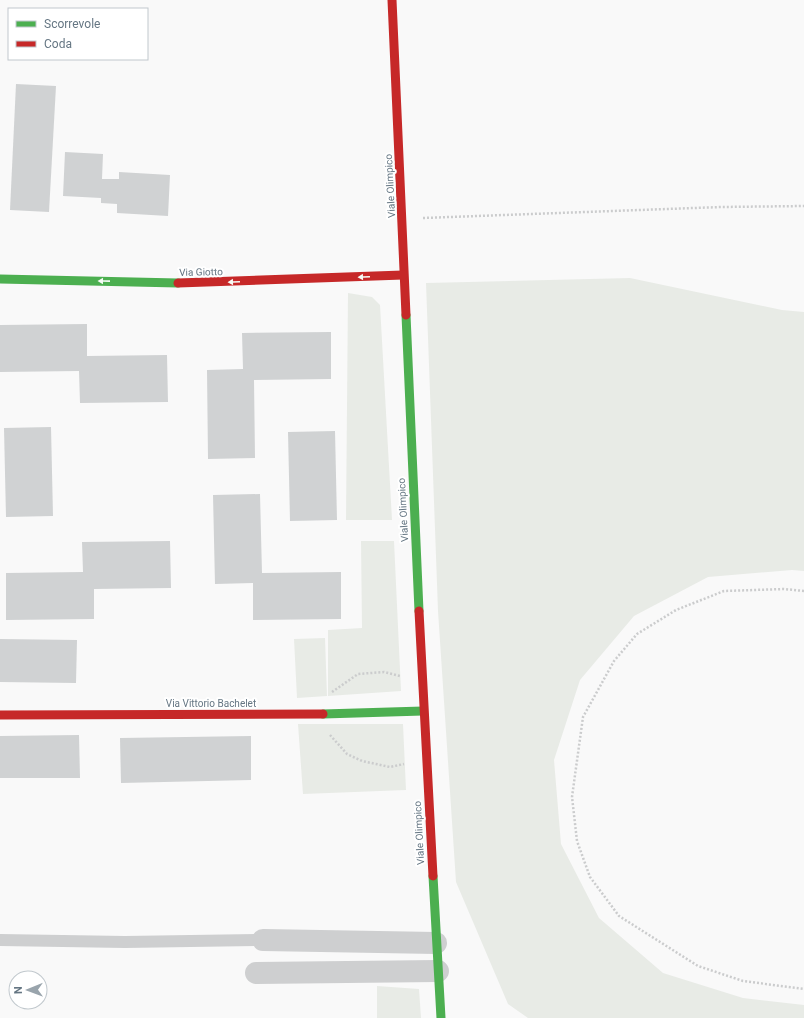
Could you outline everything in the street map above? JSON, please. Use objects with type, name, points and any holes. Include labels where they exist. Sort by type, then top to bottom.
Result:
[{"type":"main road","name":"Viale Olimpico","points":[[392,0],[423,711],[441,1018]]},
{"type":"main road","name":"Via Giotto","points":[[0,279],[197,283],[403,275]]},
{"type":"main road","name":"Via Vittorio Bachelet","points":[[0,715],[327,714],[423,711]]},
{"type":"street","points":[[263,940],[436,942]]},
{"type":"street","points":[[256,974],[438,971]]},
{"type":"lane","points":[[0,940],[125,942],[263,940]]},
{"type":"path","points":[[402,219],[721,207],[804,206]]},
{"type":"path","points":[[804,591],[784,588],[724,591],[676,610],[637,634],[614,661],[583,718],[572,797],[577,841],[590,877],[619,916],[698,966],[743,981],[804,989]]},
{"type":"shaded area","points":[[630,278],[782,310],[804,312],[804,571],[792,570],[708,577],[634,616],[580,680],[554,760],[561,844],[599,918],[663,973],[743,998],[804,1005],[804,1018],[528,1018],[508,1004],[456,882],[438,611],[426,283]]},
{"type":"shaded area","points":[[348,293],[372,297],[380,305],[392,520],[346,520]]},
{"type":"shaded area","points":[[361,541],[394,541],[401,691],[328,696],[328,630],[362,628]]},
{"type":"shaded area","points":[[325,638],[327,696],[297,698],[294,639]]},
{"type":"shaded area","points":[[298,724],[403,724],[406,790],[303,794]]},
{"type":"shaded area","points":[[377,986],[419,989],[421,1018],[377,1018]]},
{"type":"building","points":[[16,84],[56,86],[49,212],[10,210]]},
{"type":"building","points":[[65,152],[103,154],[102,179],[119,179],[119,172],[170,175],[168,216],[117,213],[117,204],[101,203],[101,198],[63,196]]},
{"type":"building","points":[[87,324],[87,356],[167,355],[168,402],[80,403],[79,371],[0,372],[0,325]]},
{"type":"building","points":[[331,332],[331,379],[254,380],[255,458],[208,459],[207,370],[243,369],[242,333]]},
{"type":"building","points":[[51,427],[53,516],[6,517],[4,428]]},
{"type":"building","points":[[335,431],[337,520],[290,521],[288,432]]},
{"type":"building","points":[[260,494],[262,573],[341,572],[341,619],[253,620],[253,583],[215,584],[213,495]]},
{"type":"building","points":[[170,541],[171,588],[94,589],[94,619],[6,620],[6,573],[83,572],[82,542]]},
{"type":"building","points":[[0,639],[77,640],[76,683],[0,682]]},
{"type":"building","points":[[79,735],[80,778],[0,778],[0,736]]},
{"type":"building","points":[[251,736],[251,780],[121,783],[120,738]]},
{"type":"traffic: fast","points":[[0,279],[178,283]]},
{"type":"traffic: fast","points":[[406,315],[419,611]]},
{"type":"traffic: fast","points":[[323,714],[423,711]]},
{"type":"traffic: fast","points":[[433,876],[441,1018]]},
{"type":"traffic: jam","points":[[392,0],[406,315]]},
{"type":"traffic: jam","points":[[178,283],[403,275]]},
{"type":"traffic: jam","points":[[419,611],[433,876]]},
{"type":"traffic: jam","points":[[0,715],[323,714]]}]
